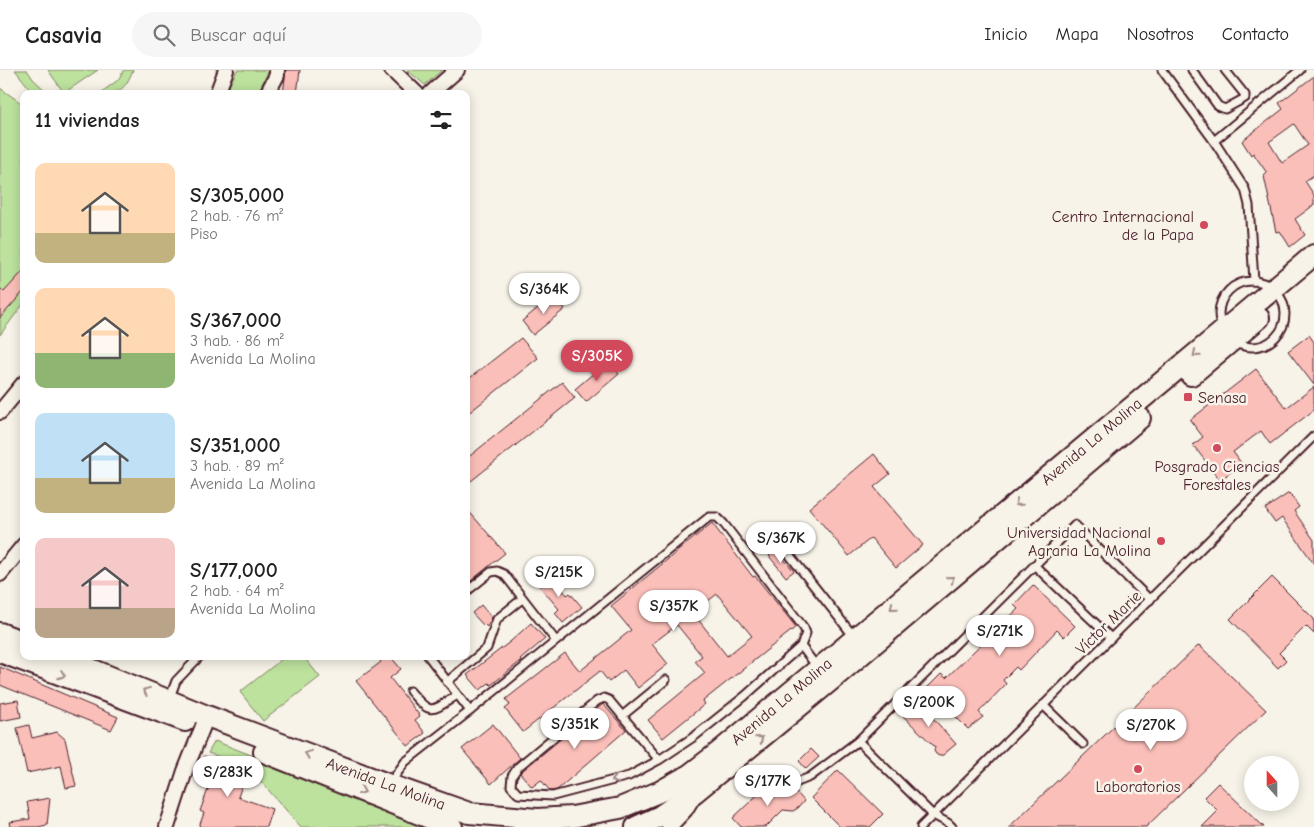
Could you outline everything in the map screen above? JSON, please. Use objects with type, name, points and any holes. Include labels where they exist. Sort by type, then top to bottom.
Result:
[{"type":"main road","name":"Avenida La Molina","points":[[23,660],[390,785],[468,820],[572,817],[620,808],[661,791],[692,783],[838,675],[1278,293],[1314,255]]},
{"type":"main road","name":"Avenida La Molina","points":[[1278,293],[1314,272]]},
{"type":"main road","name":"Avenida La Molina","points":[[636,827],[660,816],[720,752],[855,639],[1228,336]]},
{"type":"main road","points":[[0,633],[20,640]]},
{"type":"main road","name":"Avenida La Molina","points":[[0,652],[20,659]]},
{"type":"main road","name":"Avenida La Molina","points":[[69,660],[169,700],[205,722],[452,827]]},
{"type":"street","points":[[218,90],[226,70]]},
{"type":"street","points":[[269,90],[278,70]]},
{"type":"street","points":[[392,70],[413,90]]},
{"type":"street","points":[[434,90],[457,70]]},
{"type":"street","points":[[0,412],[20,388]]},
{"type":"street","points":[[0,574],[20,550]]},
{"type":"street","points":[[167,827],[185,771],[205,722]]},
{"type":"street","points":[[669,827],[688,806],[692,783]]},
{"type":"lane","points":[[1192,70],[1222,108],[1225,109],[1245,98]]},
{"type":"lane","points":[[1226,70],[1245,95],[1245,98],[1254,107]]},
{"type":"lane","points":[[1214,141],[1300,70]]},
{"type":"lane","points":[[1166,71],[1245,189],[1249,205],[1254,281]]},
{"type":"lane","points":[[1228,336],[1219,320],[1219,308],[1224,296],[1232,288],[1242,282],[1254,281],[1265,283],[1278,293]]},
{"type":"lane","name":"Víctor Marie","points":[[921,827],[1314,436]]},
{"type":"lane","points":[[390,785],[405,762],[709,517],[717,517],[804,628],[806,633],[801,646],[731,708],[696,736],[659,760],[629,776],[553,796],[518,794],[511,786],[512,776],[518,767],[597,701],[604,698],[609,700],[659,760]]},
{"type":"lane","points":[[795,783],[810,777],[858,741],[1075,526],[1150,600]]},
{"type":"lane","points":[[776,538],[855,639]]},
{"type":"lane","points":[[1034,565],[1111,638]]},
{"type":"lane","points":[[470,589],[491,572],[497,571],[504,574],[556,642]]},
{"type":"lane","points":[[447,682],[487,648],[497,619],[522,599]]},
{"type":"lane","points":[[801,646],[819,669]]},
{"type":"lane","points":[[169,700],[176,681],[196,660]]},
{"type":"lane","points":[[431,660],[470,711]]},
{"type":"lane","points":[[622,716],[666,680]]},
{"type":"lane","points":[[410,690],[423,706],[431,709],[439,707],[457,695]]},
{"type":"lane","points":[[1043,705],[1083,744]]},
{"type":"lane","points":[[858,741],[932,815],[952,827]]},
{"type":"green space","points":[[15,70],[27,70],[45,90],[31,90]]},
{"type":"green space","points":[[48,70],[98,70],[68,90],[62,90]]},
{"type":"green space","points":[[124,70],[133,70],[127,82],[120,90],[104,90],[118,80]]},
{"type":"green space","points":[[237,70],[269,70],[259,90],[227,90]]},
{"type":"green space","points":[[407,70],[442,70],[425,85]]},
{"type":"green space","points":[[0,88],[20,102],[20,308],[0,335]]},
{"type":"green space","points":[[281,660],[306,660],[320,677],[263,721],[240,692]]},
{"type":"green space","points":[[215,741],[434,827],[301,827],[248,767],[208,753]]},
{"type":"building","points":[[286,70],[300,70],[298,90],[284,90]]},
{"type":"building","points":[[1314,76],[1314,175],[1305,181],[1314,195],[1314,205],[1295,219],[1305,235],[1290,247],[1280,231],[1276,232],[1264,176],[1267,173],[1253,153],[1251,155],[1242,141],[1283,109],[1279,103]],"holes":[[[1294,124],[1308,145],[1282,163],[1269,142]]]},
{"type":"building","points":[[20,274],[20,296],[0,318],[0,288],[4,292]]},
{"type":"building","points":[[554,295],[565,309],[533,335],[522,321]]},
{"type":"building","points":[[1309,335],[1314,342],[1314,385],[1288,351]]},
{"type":"building","points":[[521,338],[538,358],[470,412],[470,378]]},
{"type":"building","points":[[608,361],[619,374],[586,402],[575,389]]},
{"type":"building","points":[[1256,369],[1286,408],[1314,387],[1314,410],[1270,444],[1261,431],[1233,452],[1242,464],[1220,480],[1193,445],[1203,437],[1190,420]]},
{"type":"building","points":[[562,382],[575,398],[470,482],[470,456]]},
{"type":"building","points":[[874,454],[890,474],[874,487],[923,545],[896,568],[871,538],[849,556],[809,508]]},
{"type":"building","points":[[1289,493],[1299,507],[1294,511],[1314,540],[1314,564],[1282,518],[1275,523],[1265,509]]},
{"type":"building","points":[[470,513],[505,553],[470,582]]},
{"type":"building","points":[[712,523],[753,577],[755,576],[796,627],[703,701],[705,704],[663,738],[648,720],[705,673],[695,661],[702,656],[677,625],[652,644],[668,664],[638,688],[624,670],[609,682],[600,671],[523,732],[505,709],[510,705],[506,699],[565,653],[580,671],[631,630],[611,606]],"holes":[[[717,594],[752,636],[727,656],[693,613]]]},
{"type":"building","points":[[776,550],[794,571],[786,577],[769,556]]},
{"type":"building","points":[[547,572],[567,595],[570,593],[582,607],[563,623],[555,613],[559,609],[536,582]]},
{"type":"building","points":[[1272,577],[1314,619],[1314,634],[1306,626],[1279,653],[1286,660],[1278,668],[1230,619]]},
{"type":"building","points":[[1033,585],[1075,626],[1064,637],[1057,630],[1019,670],[1016,667],[1003,680],[1006,684],[979,712],[983,717],[968,729],[927,688],[941,674],[946,678],[1018,609],[1014,605]]},
{"type":"building","points":[[481,605],[492,618],[487,627],[472,613]]},
{"type":"building","points":[[531,623],[545,639],[491,685],[489,683],[480,690],[467,675]]},
{"type":"building","name":"Laboratorios","points":[[1199,645],[1266,710],[1146,827],[1009,827]]},
{"type":"building","points":[[379,660],[393,660],[401,669],[390,678],[420,716],[415,720],[425,733],[408,746],[356,681],[381,662]]},
{"type":"building","points":[[0,667],[118,717],[111,730],[0,685]]},
{"type":"building","points":[[916,699],[956,744],[943,755],[939,756],[936,754],[934,751],[935,747],[901,714]]},
{"type":"building","points":[[18,700],[21,717],[0,721],[0,703]]},
{"type":"building","points":[[603,704],[626,730],[557,790],[550,791],[541,780],[532,787],[520,773]]},
{"type":"building","points":[[493,724],[520,758],[491,784],[462,749]]},
{"type":"building","points":[[29,725],[32,738],[57,732],[65,739],[76,786],[66,788],[61,766],[27,773],[17,728]]},
{"type":"building","points":[[811,749],[819,757],[806,769],[799,761]]},
{"type":"building","points":[[204,756],[247,771],[238,797],[272,809],[266,827],[199,827],[204,813],[200,811],[210,784],[196,779]]},
{"type":"building","points":[[838,770],[883,814],[870,827],[840,827],[811,798]]},
{"type":"building","points":[[773,780],[786,793],[793,792],[798,794],[804,801],[793,811],[783,810],[766,827],[741,827],[733,818]]},
{"type":"building","points":[[1218,783],[1244,808],[1244,811],[1247,811],[1264,827],[1202,827],[1218,811],[1204,797]]},
{"type":"building","points":[[50,798],[47,825],[11,827],[10,822],[30,819],[27,802]]},
{"type":"place","name":"Centro Internacional de la Papa","points":[[1204,225]]},
{"type":"place","name":"Senasa","points":[[1188,397]]},
{"type":"place","name":"Posgrado Ciencias Forestales","points":[[1217,448]]},
{"type":"place","name":"Universidad Nacional Agraria La Molina","points":[[1161,541]]},
{"type":"place","name":"Laboratorios","points":[[1138,769]]}]
